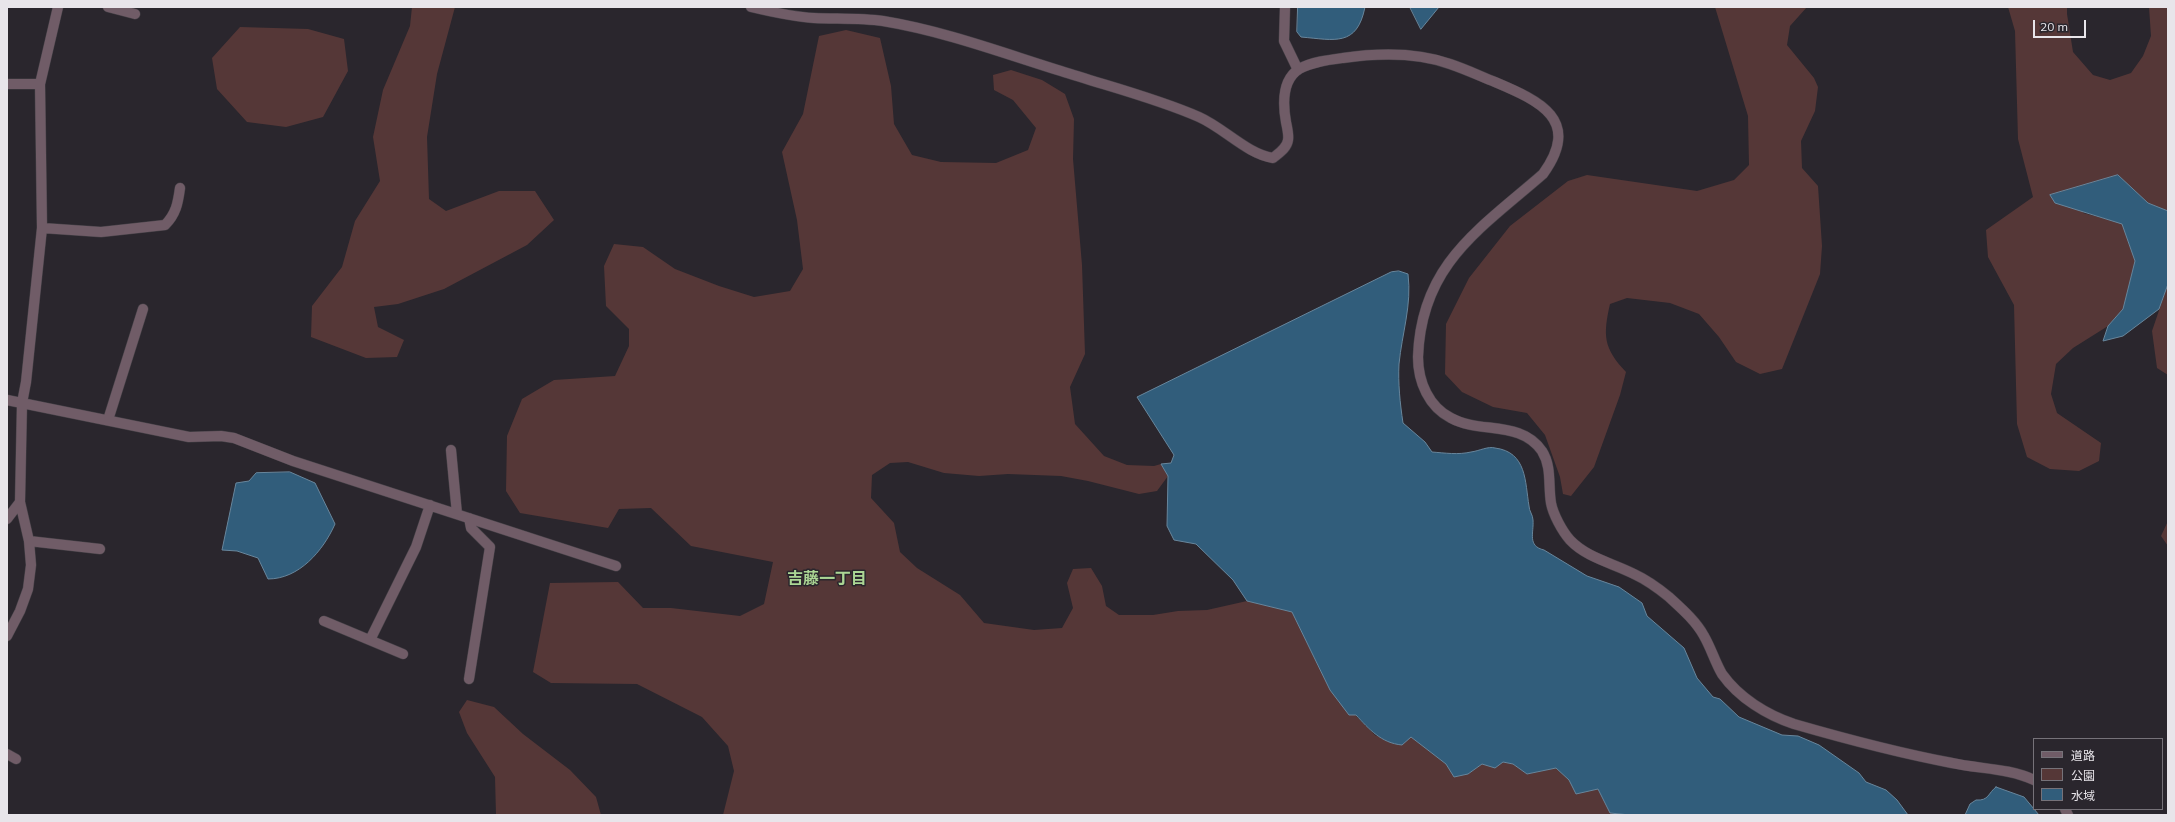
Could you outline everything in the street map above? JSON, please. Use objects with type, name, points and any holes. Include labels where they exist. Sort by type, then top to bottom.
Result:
[{"type":"street","points":[[7,636],[28,589],[30,565],[29,541],[20,502],[22,403],[29,358],[42,228],[40,84],[58,7]]},
{"type":"street","points":[[108,7],[135,14]]},
{"type":"street","points":[[751,7],[776,13],[812,18],[882,21],[920,28],[1144,98],[1199,117],[1230,134],[1260,156],[1273,158],[1282,151],[1288,140],[1284,98],[1288,82],[1298,70],[1310,64],[1326,60],[1372,54],[1427,58],[1450,63],[1530,97],[1552,117],[1558,131],[1557,146],[1552,162],[1543,174],[1457,251],[1436,281],[1421,330],[1418,366],[1427,394],[1435,407],[1450,418],[1465,425],[1516,431],[1531,440],[1542,452],[1549,470],[1551,505],[1568,538],[1582,550],[1637,575],[1669,597],[1703,633],[1722,673],[1740,693],[1764,711],[1792,723],[1905,753],[1955,764],[2005,771],[2033,780]]},
{"type":"street","points":[[1285,7],[1284,41],[1298,70]]},
{"type":"street","points":[[7,84],[40,84]]},
{"type":"street","points":[[42,228],[101,232],[166,225],[173,218],[178,204],[180,188]]},
{"type":"street","points":[[108,420],[143,309]]},
{"type":"street","points":[[7,400],[189,437],[221,436],[234,438],[293,461],[616,566]]},
{"type":"street","points":[[451,450],[457,514]]},
{"type":"street","points":[[7,519],[20,502]]},
{"type":"street","points":[[370,640],[416,547],[430,505]]},
{"type":"street","points":[[469,518],[471,528],[490,547],[469,679]]},
{"type":"street","points":[[29,541],[100,549]]},
{"type":"street","points":[[324,620],[404,654]]},
{"type":"green space","points":[[412,7],[455,7],[437,74],[427,137],[429,199],[446,211],[499,191],[535,191],[554,220],[527,245],[444,289],[398,304],[374,307],[378,327],[404,340],[397,357],[366,358],[311,337],[312,306],[342,267],[355,221],[380,181],[373,137],[383,90],[410,26]]},
{"type":"green space","points":[[1715,7],[1807,7],[1790,26],[1787,45],[1814,78],[1818,87],[1815,111],[1801,141],[1802,168],[1818,186],[1822,246],[1820,274],[1782,369],[1760,374],[1736,362],[1719,337],[1699,314],[1670,303],[1627,298],[1610,304],[1606,324],[1607,341],[1613,356],[1626,372],[1620,395],[1594,467],[1571,496],[1563,494],[1560,477],[1545,435],[1527,413],[1493,407],[1462,392],[1445,374],[1446,324],[1469,278],[1510,226],[1568,181],[1587,175],[1697,191],[1734,180],[1749,165],[1748,116]]},
{"type":"green space","points":[[2008,7],[2067,7],[2073,52],[2093,75],[2110,80],[2131,73],[2143,56],[2151,36],[2149,7],[2168,7],[2168,211],[2148,203],[2118,176],[2083,213],[2122,223],[2135,261],[2123,309],[2108,326],[2073,348],[2056,364],[2051,394],[2057,413],[2101,443],[2099,461],[2079,471],[2050,469],[2027,457],[2017,424],[2014,305],[1988,257],[1986,230],[2033,197],[2018,139],[2015,31]]},
{"type":"green space","points":[[240,27],[308,29],[344,39],[348,71],[323,117],[286,127],[247,122],[217,89],[212,58]]},
{"type":"green space","points":[[846,30],[880,38],[891,86],[894,124],[912,155],[941,162],[996,163],[1028,150],[1036,128],[1013,100],[994,90],[993,75],[1011,70],[1042,80],[1065,94],[1074,119],[1073,159],[1082,265],[1085,354],[1070,387],[1075,424],[1104,456],[1127,465],[1154,466],[1161,464],[1168,476],[1157,491],[1139,494],[1061,476],[1008,474],[979,476],[944,473],[908,462],[890,463],[872,475],[871,498],[894,523],[900,552],[917,568],[960,595],[984,623],[1034,630],[1062,628],[1073,608],[1067,583],[1073,569],[1091,568],[1102,586],[1106,606],[1119,615],[1153,615],[1178,611],[1207,610],[1247,601],[1292,612],[1330,690],[1376,736],[1411,737],[1446,764],[1454,777],[1468,774],[1482,764],[1495,768],[1503,762],[1513,764],[1527,774],[1556,768],[1569,780],[1576,793],[1598,789],[1610,813],[1630,815],[723,815],[734,771],[728,746],[702,717],[637,684],[551,683],[533,672],[550,583],[618,582],[643,608],[671,608],[740,616],[764,604],[773,562],[691,546],[651,508],[619,509],[608,528],[520,513],[506,491],[507,436],[522,399],[554,380],[615,376],[629,346],[629,329],[606,306],[604,266],[614,244],[643,247],[675,269],[719,286],[754,297],[790,291],[803,269],[797,220],[782,152],[803,114],[819,36]]},
{"type":"green space","points":[[2168,284],[2168,375],[2157,368],[2152,331]]},
{"type":"green space","points":[[2168,521],[2168,546],[2161,536]]},
{"type":"green space","points":[[467,700],[494,707],[523,734],[570,770],[596,797],[601,815],[496,815],[495,777],[467,733],[459,712]]},
{"type":"water","points":[[1298,7],[1365,7],[1361,20],[1356,29],[1350,35],[1343,38],[1324,39],[1301,37],[1297,32]]},
{"type":"water","points":[[1410,7],[1439,7],[1421,29]]},
{"type":"water","points":[[2118,175],[2148,203],[2168,211],[2168,284],[2159,309],[2123,336],[2103,341],[2108,326],[2123,309],[2135,261],[2122,224],[2055,203],[2050,195]]},
{"type":"water","points":[[1399,271],[1408,274],[1409,285],[1408,308],[1399,364],[1403,423],[1425,442],[1432,452],[1452,454],[1492,448],[1505,451],[1513,455],[1519,462],[1525,478],[1529,508],[1533,518],[1532,538],[1535,545],[1587,576],[1619,587],[1642,603],[1647,616],[1684,648],[1697,678],[1713,697],[1720,699],[1739,717],[1782,735],[1798,736],[1819,745],[1859,773],[1866,782],[1886,790],[1897,800],[1908,815],[1630,815],[1610,813],[1598,789],[1576,794],[1569,780],[1556,768],[1527,774],[1513,764],[1503,762],[1495,768],[1482,764],[1468,774],[1454,777],[1446,764],[1411,737],[1402,745],[1395,744],[1376,734],[1356,715],[1349,715],[1330,690],[1292,612],[1247,601],[1233,580],[1196,544],[1174,540],[1167,526],[1168,476],[1161,464],[1171,463],[1174,455],[1137,397],[1391,272]]},
{"type":"water","points":[[290,472],[315,483],[335,524],[324,544],[309,562],[290,574],[279,578],[268,579],[258,558],[237,551],[222,550],[236,483],[249,481],[256,473]]},
{"type":"water","points":[[1996,787],[2024,797],[2033,808],[2033,810],[2039,815],[1965,815],[1970,804],[1976,800],[1986,798]]},
{"type":"district","name":"吉藤一丁目","points":[[827,579]]}]
